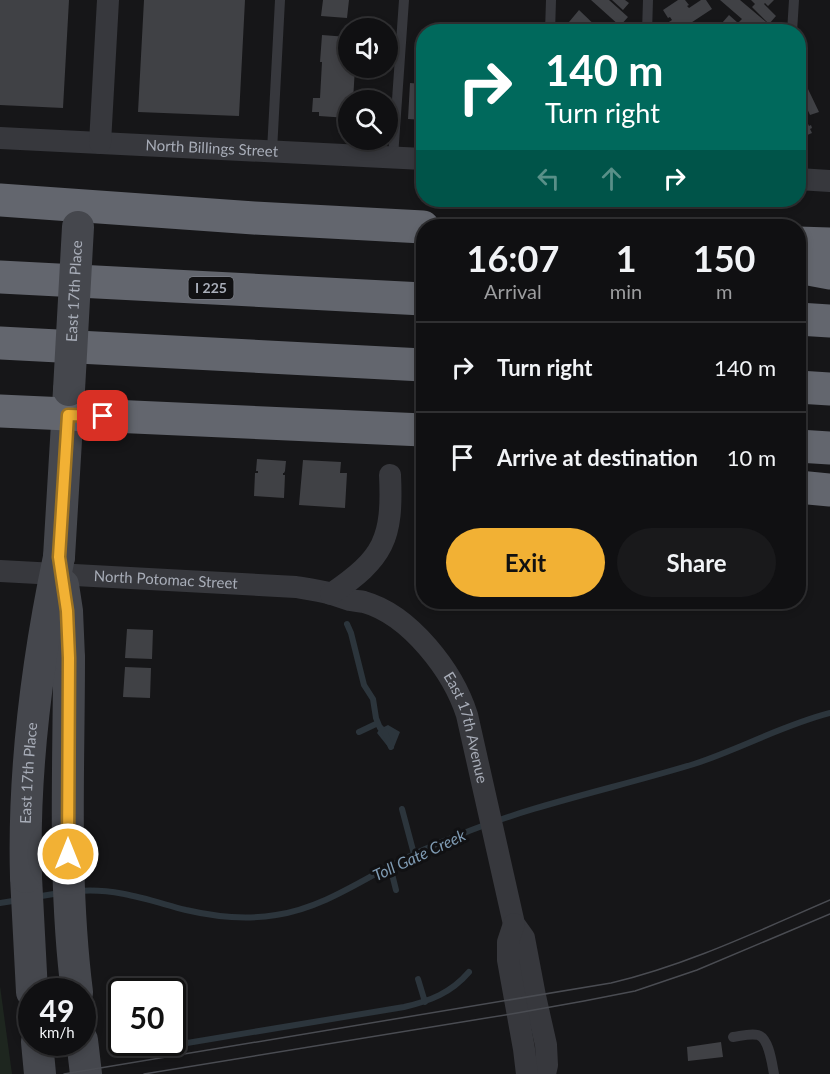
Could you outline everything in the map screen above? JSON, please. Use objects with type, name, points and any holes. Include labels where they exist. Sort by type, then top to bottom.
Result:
[{"type":"highway","points":[[0,200],[78,216],[254,219],[416,227]]},
{"type":"highway","points":[[806,243],[830,244]]},
{"type":"highway","points":[[806,268],[830,273]]},
{"type":"highway","name":"I 225","points":[[0,277],[416,299]]},
{"type":"highway","points":[[806,320],[830,321]]},
{"type":"highway","points":[[0,343],[416,365]]},
{"type":"highway","points":[[806,388],[830,389]]},
{"type":"highway","points":[[0,411],[68,402],[328,427],[416,438]]},
{"type":"highway","points":[[328,427],[416,430]]},
{"type":"highway","points":[[806,447],[830,448]]},
{"type":"highway","points":[[806,488],[830,490]]},
{"type":"main road","name":"East 17th Place","points":[[31,978],[25,842],[27,800],[38,668],[59,557],[78,216]]},
{"type":"main road","name":"East 17th Place","points":[[59,557],[67,611],[68,874],[76,978]]},
{"type":"main road","points":[[38,1056],[40,1074]]},
{"type":"main road","points":[[84,1056],[86,1074]]},
{"type":"street","points":[[100,143],[108,0]]},
{"type":"street","name":"North Billings Street","points":[[0,138],[416,159]]},
{"type":"street","points":[[806,180],[830,181]]},
{"type":"street","points":[[331,594],[358,574],[382,546],[390,517],[390,475]]},
{"type":"street","name":"North Potomac Street","points":[[0,571],[269,585],[296,587],[331,594]]},
{"type":"street","name":"East 17th Avenue","points":[[331,594],[365,602],[390,615],[412,631],[430,650],[457,690],[468,720],[514,924],[524,938],[546,1045],[545,1074]]},
{"type":"street","name":"East 17th Avenue","points":[[514,924],[508,942],[508,960],[527,1074]]},
{"type":"lane","points":[[273,151],[280,0]]},
{"type":"lane","points":[[393,157],[404,0]]},
{"type":"lane","points":[[550,24],[551,0]]},
{"type":"lane","points":[[647,24],[648,0]]},
{"type":"lane","points":[[792,24],[794,0]]},
{"type":"lane","points":[[733,1037],[761,1036],[768,1047],[774,1074]]},
{"type":"shaded area","points":[[382,725],[384,727],[388,725],[400,732],[394,747],[389,748],[377,733]]},
{"type":"shaded area","points":[[0,986],[12,1074],[0,1074]]},
{"type":"building","points":[[0,0],[69,0],[63,108],[0,105]]},
{"type":"building","points":[[144,0],[245,0],[239,116],[138,112]]},
{"type":"building","points":[[323,0],[349,0],[347,18],[321,16]]},
{"type":"building","points":[[591,0],[609,0],[628,17],[622,24],[618,24]]},
{"type":"building","points":[[612,0],[625,0],[629,3],[623,10]]},
{"type":"building","points":[[678,0],[685,0],[689,8],[701,0],[706,0],[712,9],[689,24],[666,24],[672,20],[663,10]]},
{"type":"building","points":[[720,0],[740,0],[768,24],[722,23],[729,15],[738,23],[742,19]]},
{"type":"building","points":[[751,0],[774,0],[768,6],[764,4],[776,16],[769,24],[752,7],[755,4]]},
{"type":"building","points":[[579,10],[594,24],[571,24],[569,22]]},
{"type":"building","points":[[322,35],[338,36],[338,78],[354,78],[354,90],[338,90],[338,117],[319,116],[319,112],[312,112],[313,98],[320,98],[322,62],[320,62]]},
{"type":"building","points":[[410,83],[416,83],[416,120],[408,119]]},
{"type":"building","points":[[808,89],[819,112],[810,115],[806,106],[806,90]]},
{"type":"building","points":[[806,120],[809,126],[811,125],[812,133],[806,136]]},
{"type":"building","points":[[257,459],[286,461],[283,473],[285,475],[284,498],[254,496],[255,473],[258,473],[256,471]]},
{"type":"building","points":[[303,460],[341,462],[340,473],[347,473],[345,508],[299,505]]},
{"type":"building","points":[[127,629],[153,630],[152,659],[125,658]]},
{"type":"building","points":[[125,667],[151,668],[150,698],[123,697]]},
{"type":"building","points":[[721,1042],[723,1057],[688,1061],[687,1047]]},
{"type":"waterway","points":[[347,624],[364,685],[373,699],[376,718],[391,747]]},
{"type":"waterway","name":"Toll Gate Creek","points":[[79,891],[120,893],[220,916],[254,917],[291,912],[306,908],[348,889],[414,854],[488,824],[546,805],[694,764],[795,724],[830,713]]},
{"type":"waterway","points":[[359,732],[378,723]]},
{"type":"waterway","points":[[402,809],[414,854]]},
{"type":"waterway","points":[[390,866],[396,890]]},
{"type":"waterway","name":"Toll Gate Creek","points":[[35,897],[60,893]]},
{"type":"waterway","name":"Toll Gate Creek","points":[[0,903],[19,900]]},
{"type":"waterway","points":[[186,1043],[404,1007],[440,995],[469,972]]},
{"type":"waterway","points":[[418,979],[425,1002]]},
{"type":"tram line","points":[[64,1074],[611,983],[695,957],[830,900]]},
{"type":"tram line","points":[[144,1074],[517,1013],[635,991],[697,970],[830,914]]},
{"type":"route","points":[[68,854],[69,658],[67,611],[59,557],[68,415],[103,416]]}]
